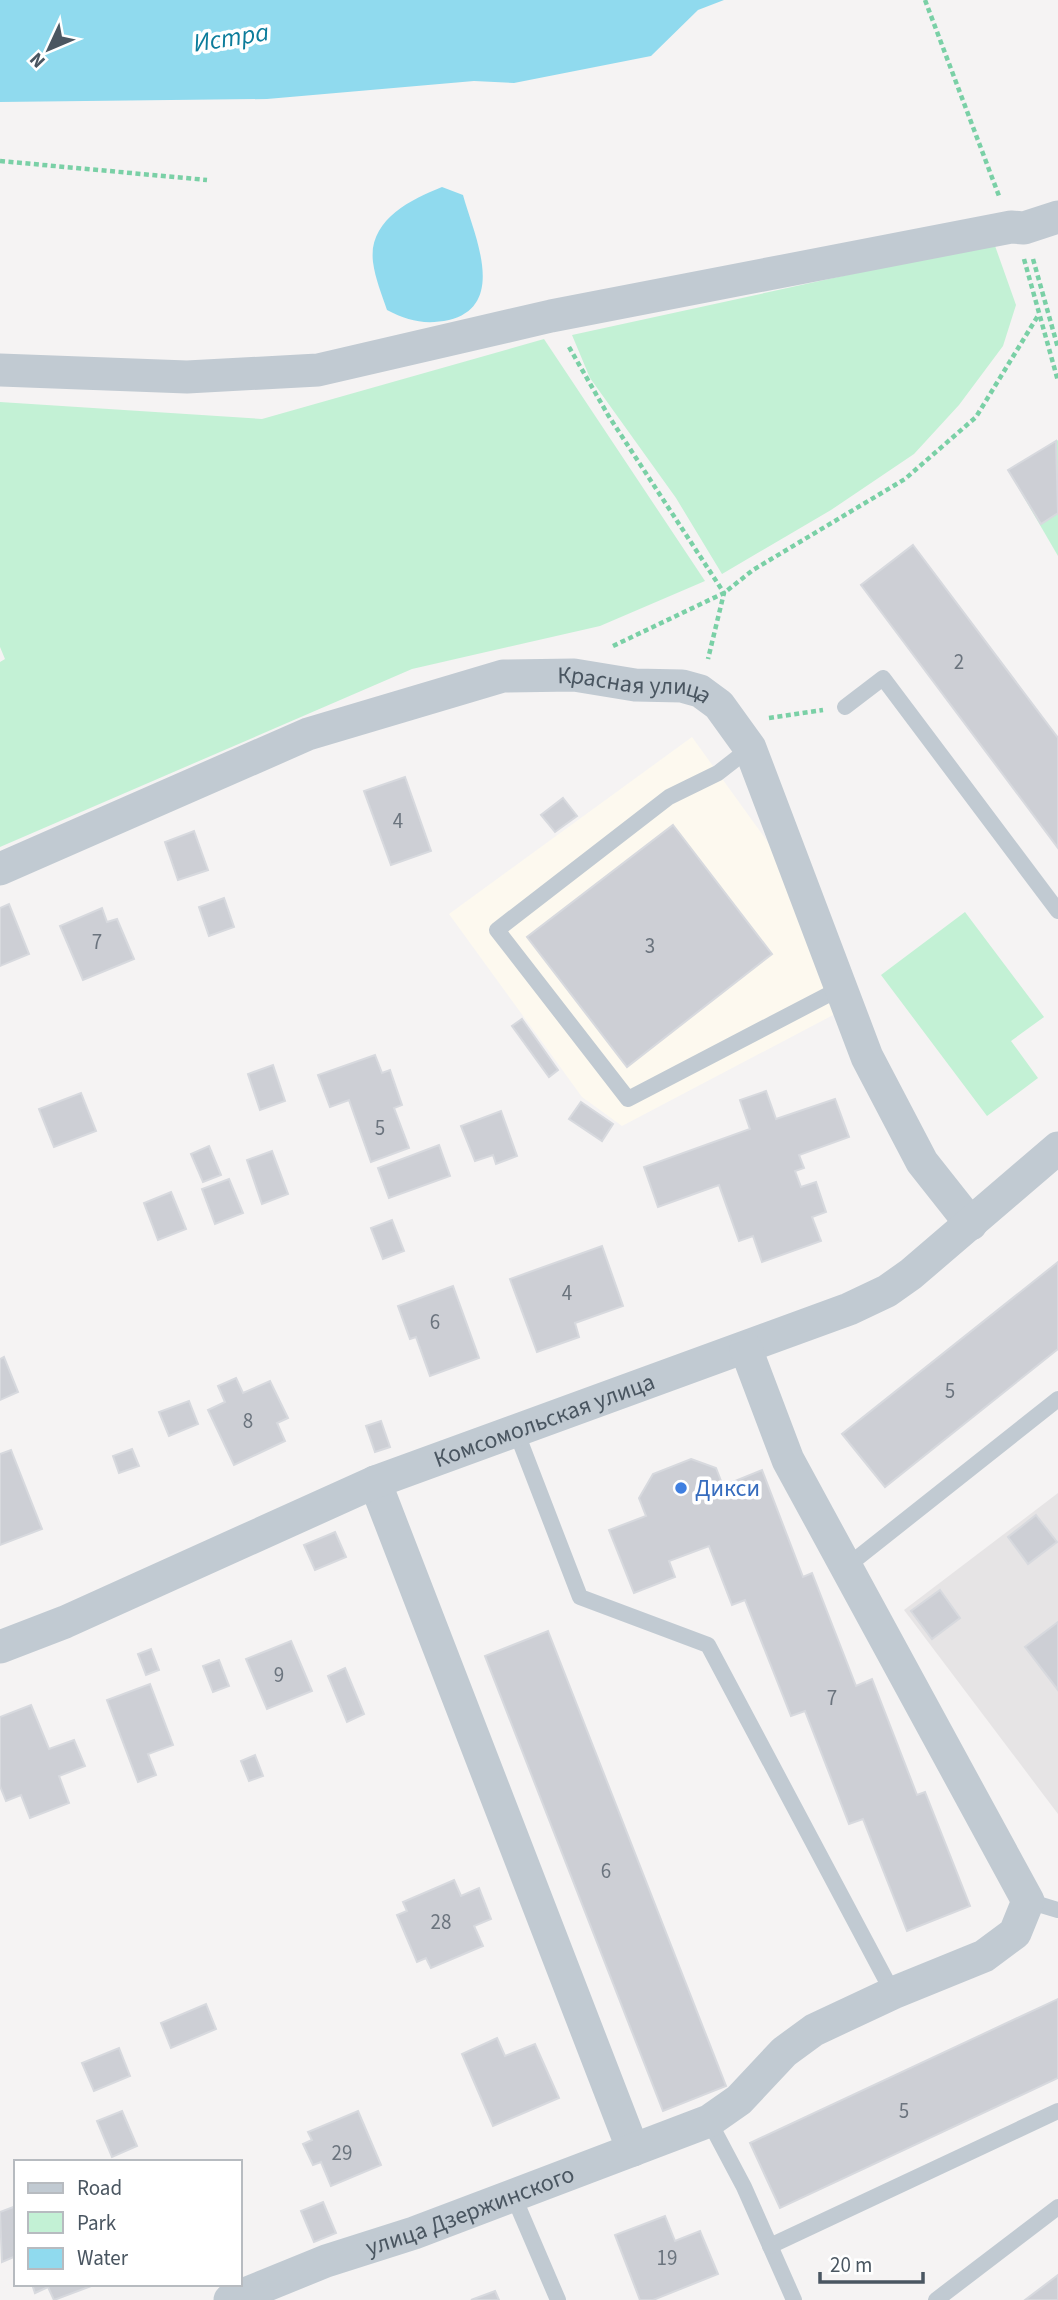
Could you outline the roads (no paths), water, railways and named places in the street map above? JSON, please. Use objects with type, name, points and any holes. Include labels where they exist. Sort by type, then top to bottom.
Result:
[{"type":"street","points":[[0,370],[187,377],[317,370],[551,316],[1018,228],[1058,217]]},
{"type":"street","name":"Красная улица","points":[[0,869],[308,734],[503,676],[574,675],[635,685],[682,686],[700,691],[719,705],[741,736],[867,1056],[922,1162],[971,1224]]},
{"type":"street","name":"Комсомольская улица","points":[[0,1647],[65,1622],[375,1482],[746,1349],[887,1291],[971,1224],[1058,1148]]},
{"type":"street","points":[[746,1349],[788,1460],[846,1567],[1043,1906]]},
{"type":"street","points":[[375,1482],[633,2150]]},
{"type":"street","name":"улица Дзержинского","points":[[230,2300],[326,2261],[414,2233],[709,2120],[739,2100],[784,2052],[814,2030],[893,1993],[984,1956],[1015,1933],[1043,1906]]},
{"type":"lane","points":[[845,707],[883,678],[1058,911]]},
{"type":"lane","points":[[741,736],[718,773],[669,797],[497,930],[628,1098],[841,988]]},
{"type":"lane","points":[[846,1567],[1058,1399]]},
{"type":"lane","points":[[516,1431],[580,1597],[708,1645],[893,1993]]},
{"type":"lane","points":[[770,2246],[1058,2111]]},
{"type":"lane","points":[[709,2120],[794,2300]]},
{"type":"lane","points":[[513,2195],[558,2300]]},
{"type":"lane","points":[[936,2300],[1058,2207]]},
{"type":"water","name":"Истра","points":[[0,0],[724,0],[698,10],[651,56],[514,83],[474,81],[267,99],[0,102]]},
{"type":"water","points":[[442,187],[463,195],[479,248],[482,284],[478,300],[467,312],[449,320],[417,321],[387,310],[374,268],[373,248],[377,235],[393,214],[417,198]]},
{"type":"place","name":"Дикси","points":[[681,1488]]}]
